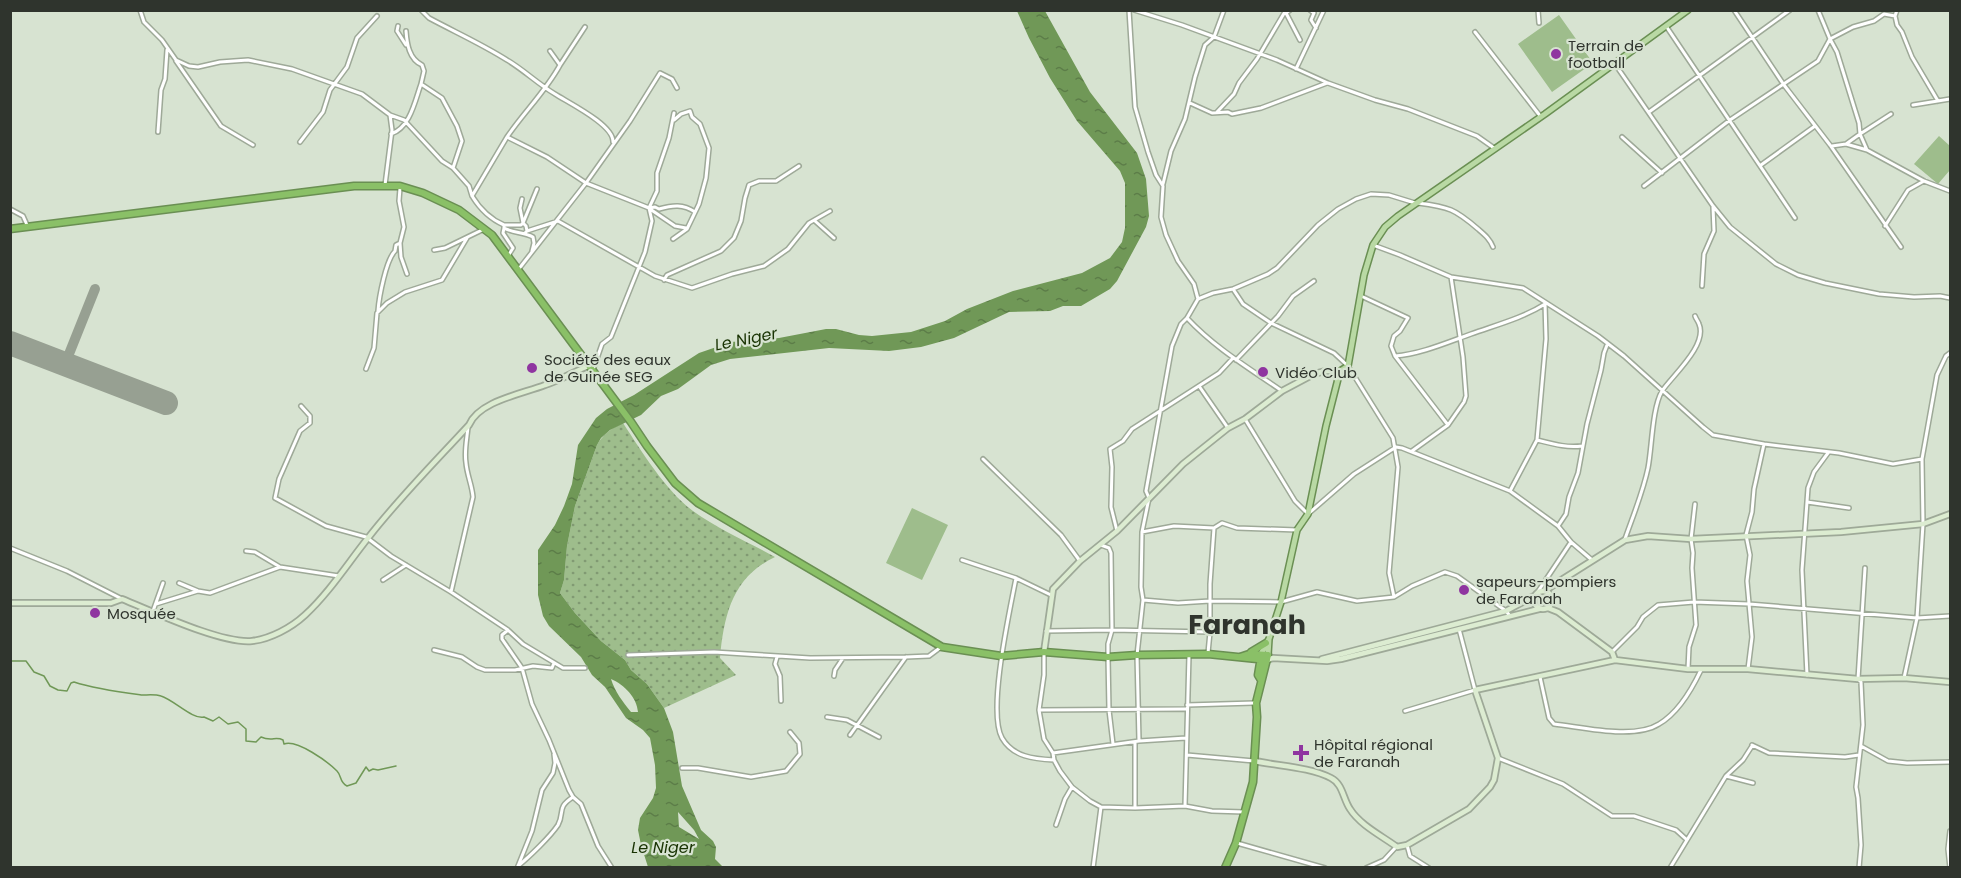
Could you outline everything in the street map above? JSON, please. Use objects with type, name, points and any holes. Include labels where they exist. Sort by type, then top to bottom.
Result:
[{"type":"highway","points":[[10,229],[318,189],[385,184],[400,186],[439,199],[459,210],[492,236],[675,483],[698,503],[942,646],[1001,656],[1044,652],[1108,657],[1208,654],[1239,658],[1266,657],[1256,703],[1253,782],[1236,843],[1225,867]]},
{"type":"highway","points":[[1248,657],[1267,641]]},
{"type":"highway","points":[[1248,657],[1260,678]]},
{"type":"main road","points":[[1266,657],[1267,641],[1281,602],[1297,530],[1308,514],[1340,371],[1348,366],[1364,275],[1373,245],[1385,227],[1416,203],[1615,64],[1666,26],[1678,14],[1688,10]]},
{"type":"street","points":[[140,10],[144,22],[162,40],[221,126],[253,146]]},
{"type":"street","points":[[420,10],[429,18],[509,61],[544,88],[575,105],[614,137],[613,144]]},
{"type":"street","points":[[1129,10],[1135,107],[1156,175],[1163,186]]},
{"type":"street","points":[[1134,10],[1260,54],[1375,100],[1408,109],[1477,136],[1494,148]]},
{"type":"street","points":[[1152,16],[1156,10]]},
{"type":"street","points":[[1198,299],[1194,284],[1178,261],[1166,235],[1160,207],[1171,151],[1182,129],[1205,45],[1210,38],[1214,37],[1224,10]]},
{"type":"street","points":[[1310,10],[1314,13],[1311,20],[1316,28]]},
{"type":"street","points":[[1296,69],[1323,12],[1316,10]]},
{"type":"street","points":[[1538,10],[1539,22]]},
{"type":"street","points":[[1734,10],[1784,85],[1830,145],[1901,247]]},
{"type":"street","points":[[1649,112],[1791,10]]},
{"type":"street","points":[[1818,10],[1837,52],[1854,104],[1860,134],[1867,150]]},
{"type":"street","points":[[1897,10],[1895,15],[1897,25],[1912,57],[1938,100]]},
{"type":"street","points":[[1287,11],[1300,40]]},
{"type":"street","points":[[1217,113],[1234,94],[1287,11]]},
{"type":"street","points":[[1644,186],[1730,120],[1818,61],[1830,39],[1863,22],[1874,21],[1884,14],[1895,15]]},
{"type":"street","points":[[300,142],[323,112],[333,85],[347,67],[357,38],[377,16]]},
{"type":"street","points":[[391,134],[398,132],[407,122],[424,71],[422,65],[415,62],[397,30],[398,26]]},
{"type":"street","points":[[1666,26],[1795,218]]},
{"type":"street","points":[[472,196],[522,114],[544,88],[585,27]]},
{"type":"street","points":[[406,31],[407,46]]},
{"type":"street","points":[[1476,32],[1541,117]]},
{"type":"street","points":[[158,132],[167,50]]},
{"type":"street","points":[[550,51],[560,65]]},
{"type":"street","points":[[176,60],[198,67],[220,62],[248,60],[292,69],[362,94],[390,115],[407,122],[442,161],[453,168],[469,186],[472,196],[481,208],[493,220],[512,233],[526,232],[558,221],[639,268],[664,280],[692,288],[764,266],[788,249],[809,223],[830,211]]},
{"type":"street","points":[[1615,64],[1713,206],[1731,227],[1776,264],[1798,275],[1825,283],[1879,294],[1950,298]]},
{"type":"street","points":[[518,270],[586,183],[660,73],[672,79],[677,88]]},
{"type":"street","points":[[1190,103],[1212,113],[1232,114],[1261,108],[1328,83]]},
{"type":"street","points":[[421,84],[442,98],[457,126],[462,141],[453,168]]},
{"type":"street","points":[[1913,105],[1950,99]]},
{"type":"street","points":[[672,121],[690,111],[692,117],[700,124],[709,148],[706,178],[699,204],[687,229],[673,239]]},
{"type":"street","points":[[10,548],[67,571],[122,599],[218,635],[251,641],[284,630],[295,623],[306,614],[339,576],[368,538],[469,425],[476,414],[487,406],[590,369],[602,344],[611,337],[645,252],[652,221],[649,208],[657,191],[657,173],[669,138],[674,113]]},
{"type":"street","points":[[1830,145],[1836,147],[1846,144],[1891,114]]},
{"type":"street","points":[[385,184],[391,134],[390,115]]},
{"type":"street","points":[[1761,165],[1815,126]]},
{"type":"street","points":[[507,137],[547,157],[586,183],[649,208],[675,226],[687,229]]},
{"type":"street","points":[[1622,137],[1662,173]]},
{"type":"street","points":[[1846,144],[1867,150],[1924,181],[1950,191]]},
{"type":"street","points":[[664,280],[667,275],[721,251],[734,238],[741,221],[749,185],[759,181],[776,181],[799,166]]},
{"type":"street","points":[[1885,226],[1908,190],[1924,181]]},
{"type":"street","points":[[400,186],[399,201],[404,227],[400,243],[401,256],[407,274]]},
{"type":"street","points":[[504,227],[523,223],[537,189]]},
{"type":"street","points":[[1135,808],[1137,655],[1143,600],[1141,587],[1142,532],[1149,498],[1146,491],[1172,346],[1181,324],[1198,299],[1212,293],[1233,289],[1277,268],[1318,225],[1338,209],[1371,194],[1443,206],[1458,211],[1491,240],[1493,247]]},
{"type":"street","points":[[522,199],[520,208],[526,232]]},
{"type":"street","points":[[649,208],[659,209],[678,205],[695,212]]},
{"type":"street","points":[[1702,286],[1704,254],[1714,231],[1713,206]]},
{"type":"street","points":[[10,209],[23,216],[28,227]]},
{"type":"street","points":[[815,221],[834,238]]},
{"type":"street","points":[[504,227],[503,233],[513,248],[508,256]]},
{"type":"street","points":[[434,250],[445,248],[484,229]]},
{"type":"street","points":[[526,232],[533,237],[532,251]]},
{"type":"street","points":[[377,313],[387,303],[405,292],[442,280],[467,238]]},
{"type":"street","points":[[366,369],[375,348],[380,291],[392,254],[396,245],[400,243]]},
{"type":"street","points":[[1373,245],[1451,277],[1523,288],[1598,336],[1624,356],[1702,428],[1713,435],[1893,464],[1922,459]]},
{"type":"street","points":[[1412,451],[1448,425],[1466,396],[1451,277]]},
{"type":"street","points":[[1117,531],[1111,507],[1110,449],[1123,441],[1132,429],[1219,373],[1271,323],[1293,296],[1314,281]]},
{"type":"street","points":[[1233,289],[1243,304],[1271,323],[1328,349],[1348,366],[1393,438],[1398,467],[1389,573],[1394,597]]},
{"type":"street","points":[[1361,296],[1408,318],[1394,336],[1391,346],[1395,356],[1448,425]]},
{"type":"street","points":[[1395,356],[1459,338],[1535,310],[1545,303]]},
{"type":"street","points":[[1510,491],[1537,440],[1546,339],[1545,303]]},
{"type":"street","points":[[1625,540],[1647,471],[1656,407],[1662,391],[1679,372],[1696,345],[1700,331],[1695,316]]},
{"type":"street","points":[[1187,318],[1201,333],[1234,359],[1282,391]]},
{"type":"street","points":[[1558,526],[1566,514],[1569,496],[1578,473],[1582,446],[1607,345]]},
{"type":"street","points":[[1904,678],[1917,618],[1923,524],[1922,459],[1937,375],[1946,356],[1950,353]]},
{"type":"street","points":[[1244,812],[1212,811],[1185,806],[1101,807],[1072,787],[1054,760],[1053,753],[1044,739],[1039,710],[1051,596],[1053,590],[1080,561],[1117,531],[1183,464],[1228,428],[1245,419],[1282,391],[1324,371],[1340,371]]},
{"type":"street","points":[[1199,386],[1228,428]]},
{"type":"street","points":[[301,406],[310,416],[310,423],[300,431],[279,479],[275,498],[326,526],[368,538],[508,630],[523,644],[563,668],[585,668]]},
{"type":"street","points":[[1245,419],[1295,501],[1308,514],[1354,474],[1396,447],[1412,451],[1510,491],[1558,526],[1571,542],[1592,560]]},
{"type":"street","points":[[451,592],[473,497],[465,458],[469,425]]},
{"type":"street","points":[[1537,440],[1572,448],[1582,446]]},
{"type":"street","points":[[1748,669],[1752,637],[1747,581],[1750,555],[1746,535],[1764,444]]},
{"type":"street","points":[[1807,675],[1802,570],[1808,488],[1814,472],[1828,453]]},
{"type":"street","points":[[983,459],[1061,535],[1080,561]]},
{"type":"street","points":[[1807,502],[1849,508]]},
{"type":"street","points":[[1688,669],[1689,647],[1696,625],[1691,539],[1695,504]]},
{"type":"street","points":[[1508,614],[1625,540],[1648,536],[1691,539],[1746,535],[1805,535],[1923,524],[1950,514]]},
{"type":"street","points":[[1142,532],[1174,526],[1214,528],[1222,523],[1237,528],[1297,530]]},
{"type":"street","points":[[1208,654],[1214,528]]},
{"type":"street","points":[[1539,609],[1534,604],[1535,595],[1571,542]]},
{"type":"street","points":[[1101,545],[1109,548],[1111,553],[1112,630],[1108,644],[1108,657],[1109,710],[1113,744]]},
{"type":"street","points":[[246,551],[255,552],[280,567],[339,576]]},
{"type":"street","points":[[962,560],[1016,578],[1051,596]]},
{"type":"street","points":[[383,580],[406,565]]},
{"type":"street","points":[[179,583],[210,593],[280,567]]},
{"type":"street","points":[[1859,867],[1861,845],[1856,787],[1861,746],[1862,691],[1861,682],[1858,679],[1865,568]]},
{"type":"street","points":[[1143,600],[1178,603],[1281,602],[1317,592],[1357,601],[1394,597],[1412,586],[1445,572],[1457,576],[1508,614]]},
{"type":"street","points":[[1016,578],[1001,656],[996,718],[1001,737],[1012,750],[1034,759],[1054,760]]},
{"type":"street","points":[[1548,608],[1557,582]]},
{"type":"street","points":[[153,611],[163,583]]},
{"type":"street","points":[[156,604],[198,591]]},
{"type":"street","points":[[1544,591],[1552,599],[1558,612]]},
{"type":"street","points":[[10,603],[111,603],[122,599]]},
{"type":"street","points":[[1612,652],[1637,627],[1643,617],[1658,604],[1694,602],[1749,604],[1917,618],[1950,616]]},
{"type":"street","points":[[1266,657],[1341,659],[1508,614],[1548,608],[1558,612],[1612,652],[1615,660]]},
{"type":"street","points":[[1366,867],[1384,860],[1397,847],[1407,845],[1469,809],[1494,780],[1498,758],[1475,690],[1458,627]]},
{"type":"street","points":[[508,630],[502,634],[502,639],[522,668],[532,704],[573,797],[581,804],[598,846],[612,867]]},
{"type":"street","points":[[1046,631],[1210,632]]},
{"type":"street","points":[[628,655],[714,652],[777,657],[906,657],[929,656],[942,646]]},
{"type":"street","points":[[434,650],[462,657],[485,670],[533,666],[552,668],[554,663]]},
{"type":"street","points":[[1185,806],[1189,655]]},
{"type":"street","points":[[777,657],[775,664],[780,676],[781,701]]},
{"type":"street","points":[[850,735],[906,657]]},
{"type":"street","points":[[834,676],[843,658]]},
{"type":"street","points":[[1405,711],[1475,690],[1615,660],[1701,670],[1748,669],[1858,679],[1904,678],[1950,682]]},
{"type":"street","points":[[1540,676],[1549,718],[1554,724],[1603,732],[1639,730],[1659,725],[1673,713],[1701,670]]},
{"type":"street","points":[[1039,710],[1138,710],[1256,703]]},
{"type":"street","points":[[827,717],[838,718],[879,737]]},
{"type":"street","points":[[682,768],[696,768],[751,777],[786,771],[800,754],[799,743],[789,732]]},
{"type":"street","points":[[1053,753],[1137,741],[1186,738]]},
{"type":"street","points":[[1670,867],[1726,776],[1743,760],[1752,746],[1769,753],[1800,756],[1860,755]]},
{"type":"street","points":[[1861,746],[1888,761],[1950,762]]},
{"type":"street","points":[[518,867],[532,831],[542,790],[553,773],[555,753]]},
{"type":"street","points":[[1187,755],[1255,761],[1333,779],[1343,792],[1350,810],[1362,822],[1397,847]]},
{"type":"street","points":[[1498,758],[1563,784],[1612,816],[1634,816],[1676,830],[1686,840]]},
{"type":"street","points":[[1726,776],[1753,783]]},
{"type":"street","points":[[1056,825],[1072,787]]},
{"type":"street","points":[[518,867],[558,825],[560,811],[573,797]]},
{"type":"street","points":[[1093,867],[1101,807]]},
{"type":"street","points":[[1950,831],[1948,849],[1950,867]]},
{"type":"street","points":[[1236,843],[1325,867]]},
{"type":"street","points":[[1407,845],[1410,856],[1429,867]]},
{"type":"shaded area","name":"Terrain de football","points":[[1559,15],[1593,63],[1552,92],[1518,44]]},
{"type":"shaded area","points":[[1939,136],[1950,146],[1950,170],[1938,184],[1914,164]]},
{"type":"shaded area","points":[[623,423],[655,470],[683,503],[713,524],[775,557],[749,575],[733,598],[728,612],[720,658],[736,675],[664,708],[647,684],[631,670],[625,660],[601,641],[560,593],[575,506],[597,445],[608,432]]},
{"type":"shaded area","points":[[912,508],[948,525],[922,580],[886,563]]},
{"type":"water","name":"Le Niger","points":[[1017,11],[1045,11],[1090,92],[1137,153],[1146,179],[1149,216],[1146,227],[1117,281],[1110,289],[1081,306],[1063,306],[1050,311],[1009,312],[954,338],[921,347],[889,351],[829,348],[730,359],[711,365],[678,389],[661,396],[641,415],[610,430],[597,445],[575,506],[560,593],[601,641],[625,660],[631,670],[647,684],[664,708],[673,732],[682,786],[701,830],[716,847],[715,859],[723,867],[648,867],[638,830],[640,818],[653,798],[656,788],[650,738],[626,718],[605,687],[592,675],[581,657],[549,626],[543,616],[538,595],[538,550],[555,525],[564,506],[572,484],[578,445],[596,418],[607,409],[634,395],[699,353],[731,342],[779,338],[826,329],[872,336],[911,332],[945,321],[967,309],[1013,291],[1082,273],[1110,258],[1122,242],[1125,228],[1125,183],[1120,171],[1077,121],[1050,78]],"holes":[[[611,679],[629,692],[638,712],[631,712],[617,693]],[[678,812],[694,830],[699,839],[679,827]]]},
{"type":"waterway","points":[[10,661],[26,661],[34,672],[44,676],[50,686],[58,690],[67,691],[74,682],[90,687],[142,695],[159,695],[194,716],[213,721],[219,717],[228,724],[238,722],[246,729],[246,741],[256,742],[261,737],[278,739],[283,740],[284,744],[290,743],[304,748],[333,767],[347,786],[356,783],[366,767],[369,771],[396,766]]},
{"type":"taxiway","points":[[65,364],[95,289]]},
{"type":"runway","points":[[10,343],[166,403]]},
{"type":"place","name":"Terrain de football","points":[[1556,54]]},
{"type":"place","name":"Société des eaux de Guinée SEG","points":[[532,368]]},
{"type":"place","name":"Vidéo Club","points":[[1263,372]]},
{"type":"place","name":"sapeurs-pompiers de Faranah","points":[[1464,590]]},
{"type":"place","name":"Mosquée","points":[[95,613]]},
{"type":"place","name":"Hôpital régional de Faranah","points":[[1301,753]]},
{"type":"district","name":"Faranah","points":[[1247,624]]}]
